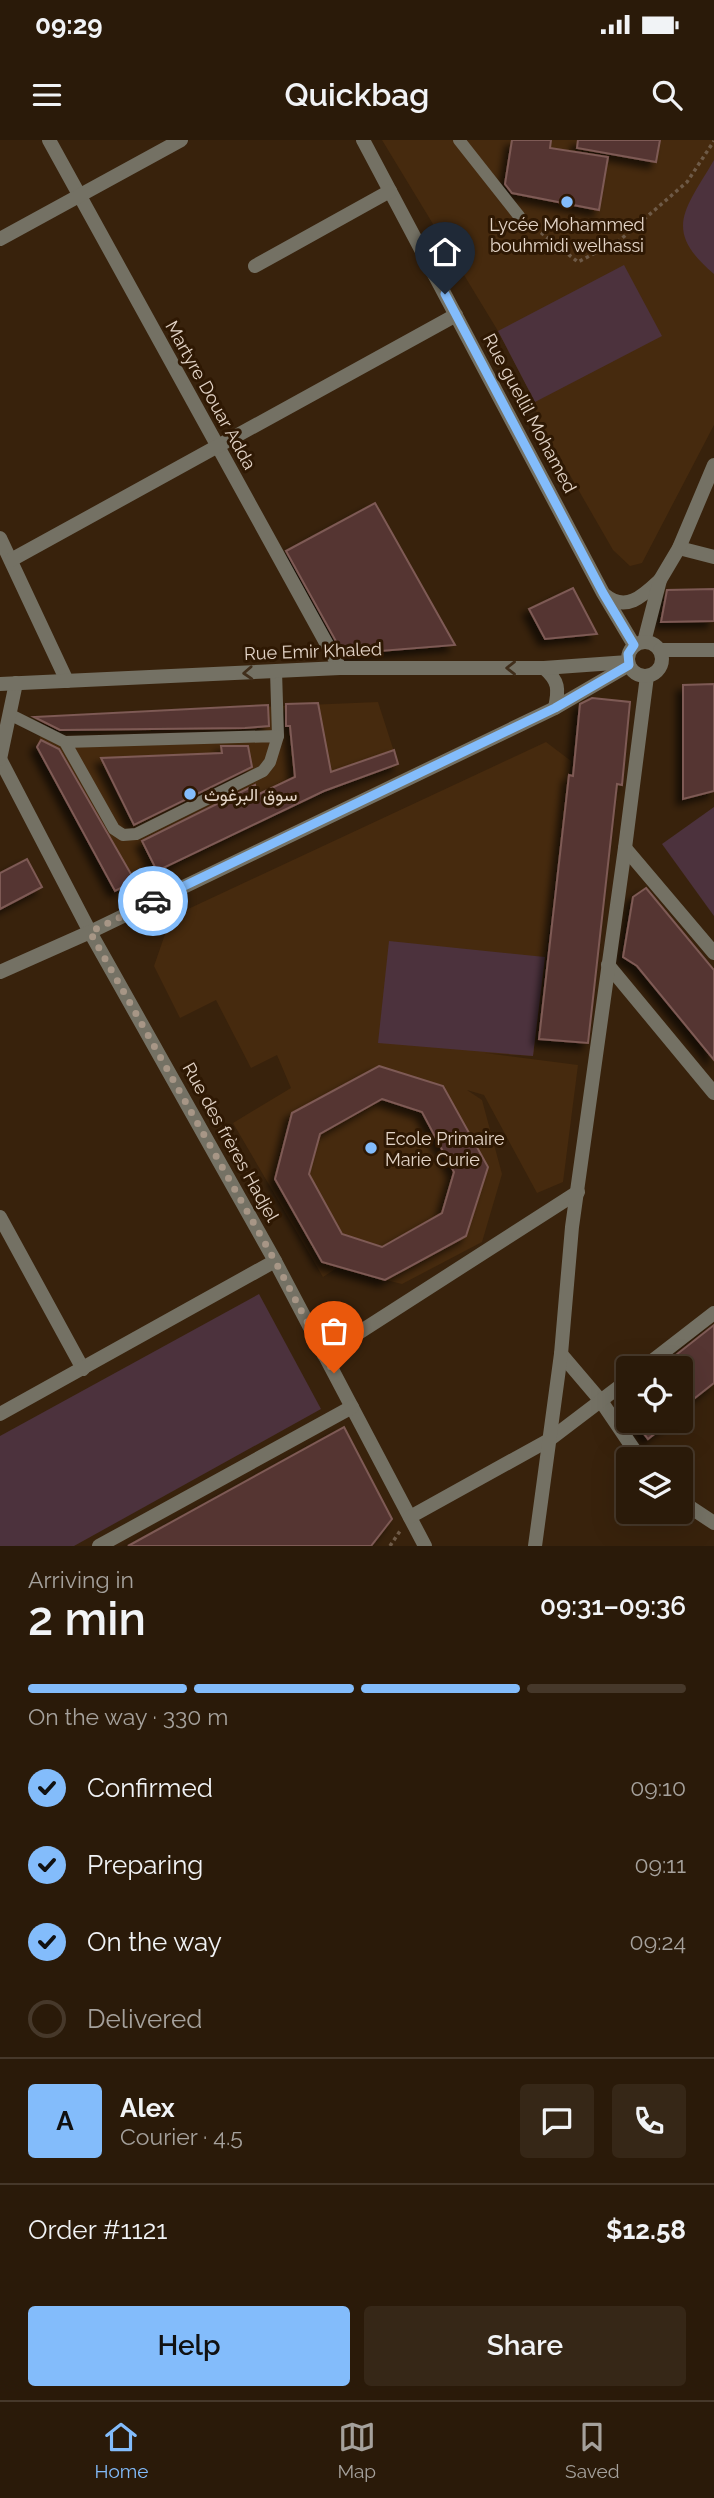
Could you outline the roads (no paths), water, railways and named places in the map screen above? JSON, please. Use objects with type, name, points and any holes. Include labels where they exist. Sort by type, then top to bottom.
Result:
[{"type":"street","name":"Martyre Douar Adda","points":[[49,140],[340,668]]},
{"type":"street","points":[[0,239],[181,140]]},
{"type":"street","name":"Rue guellil Mohamed","points":[[363,140],[603,593],[639,643]]},
{"type":"street","points":[[255,266],[390,191]]},
{"type":"street","points":[[11,561],[456,315]]},
{"type":"street","points":[[639,643],[654,644],[662,656],[657,671],[647,676],[636,673],[628,663],[628,654],[639,643],[660,580],[679,548],[714,464]]},
{"type":"street","points":[[0,538],[67,681]]},
{"type":"street","points":[[679,548],[714,557]]},
{"type":"street","points":[[603,593],[608,598],[628,603],[638,600],[660,580]]},
{"type":"street","points":[[660,650],[714,650]]},
{"type":"street","points":[[0,972],[90,932],[555,708],[628,663]]},
{"type":"street","name":"Rue Emir Khaled","points":[[0,684],[340,668],[544,668],[628,663]]},
{"type":"street","points":[[544,668],[556,679],[559,691],[555,708]]},
{"type":"street","points":[[535,1546],[561,1354],[572,1227],[647,676]]},
{"type":"street","points":[[0,759],[16,683]]},
{"type":"street","name":"Rue des frères Hadjel","points":[[0,759],[90,932],[275,1261],[425,1546]]},
{"type":"street","points":[[625,848],[714,953]]},
{"type":"street","points":[[608,965],[714,1093]]},
{"type":"street","points":[[324,1355],[578,1192]]},
{"type":"street","points":[[0,1217],[83,1369]]},
{"type":"street","points":[[0,1414],[275,1261]]},
{"type":"street","points":[[658,1356],[714,1313]]},
{"type":"street","points":[[561,1354],[601,1401],[632,1447]]},
{"type":"street","points":[[410,1517],[549,1440],[616,1389]]},
{"type":"street","points":[[99,1546],[352,1407]]},
{"type":"street","points":[[693,1509],[714,1523]]},
{"type":"lane","points":[[459,140],[519,216]]},
{"type":"lane","points":[[65,743],[114,829],[123,835],[136,834],[263,771],[270,762],[278,736],[276,671]]},
{"type":"lane","points":[[9,714],[65,743],[278,736]]},
{"type":"place","name":"Lycée Mohammed bouhmidi welhassi","points":[[567,202]]},
{"type":"place","name":"سوق البرغوث","points":[[190,794]]},
{"type":"place","name":"Ecole Primaire Marie Curie","points":[[371,1148]]}]
